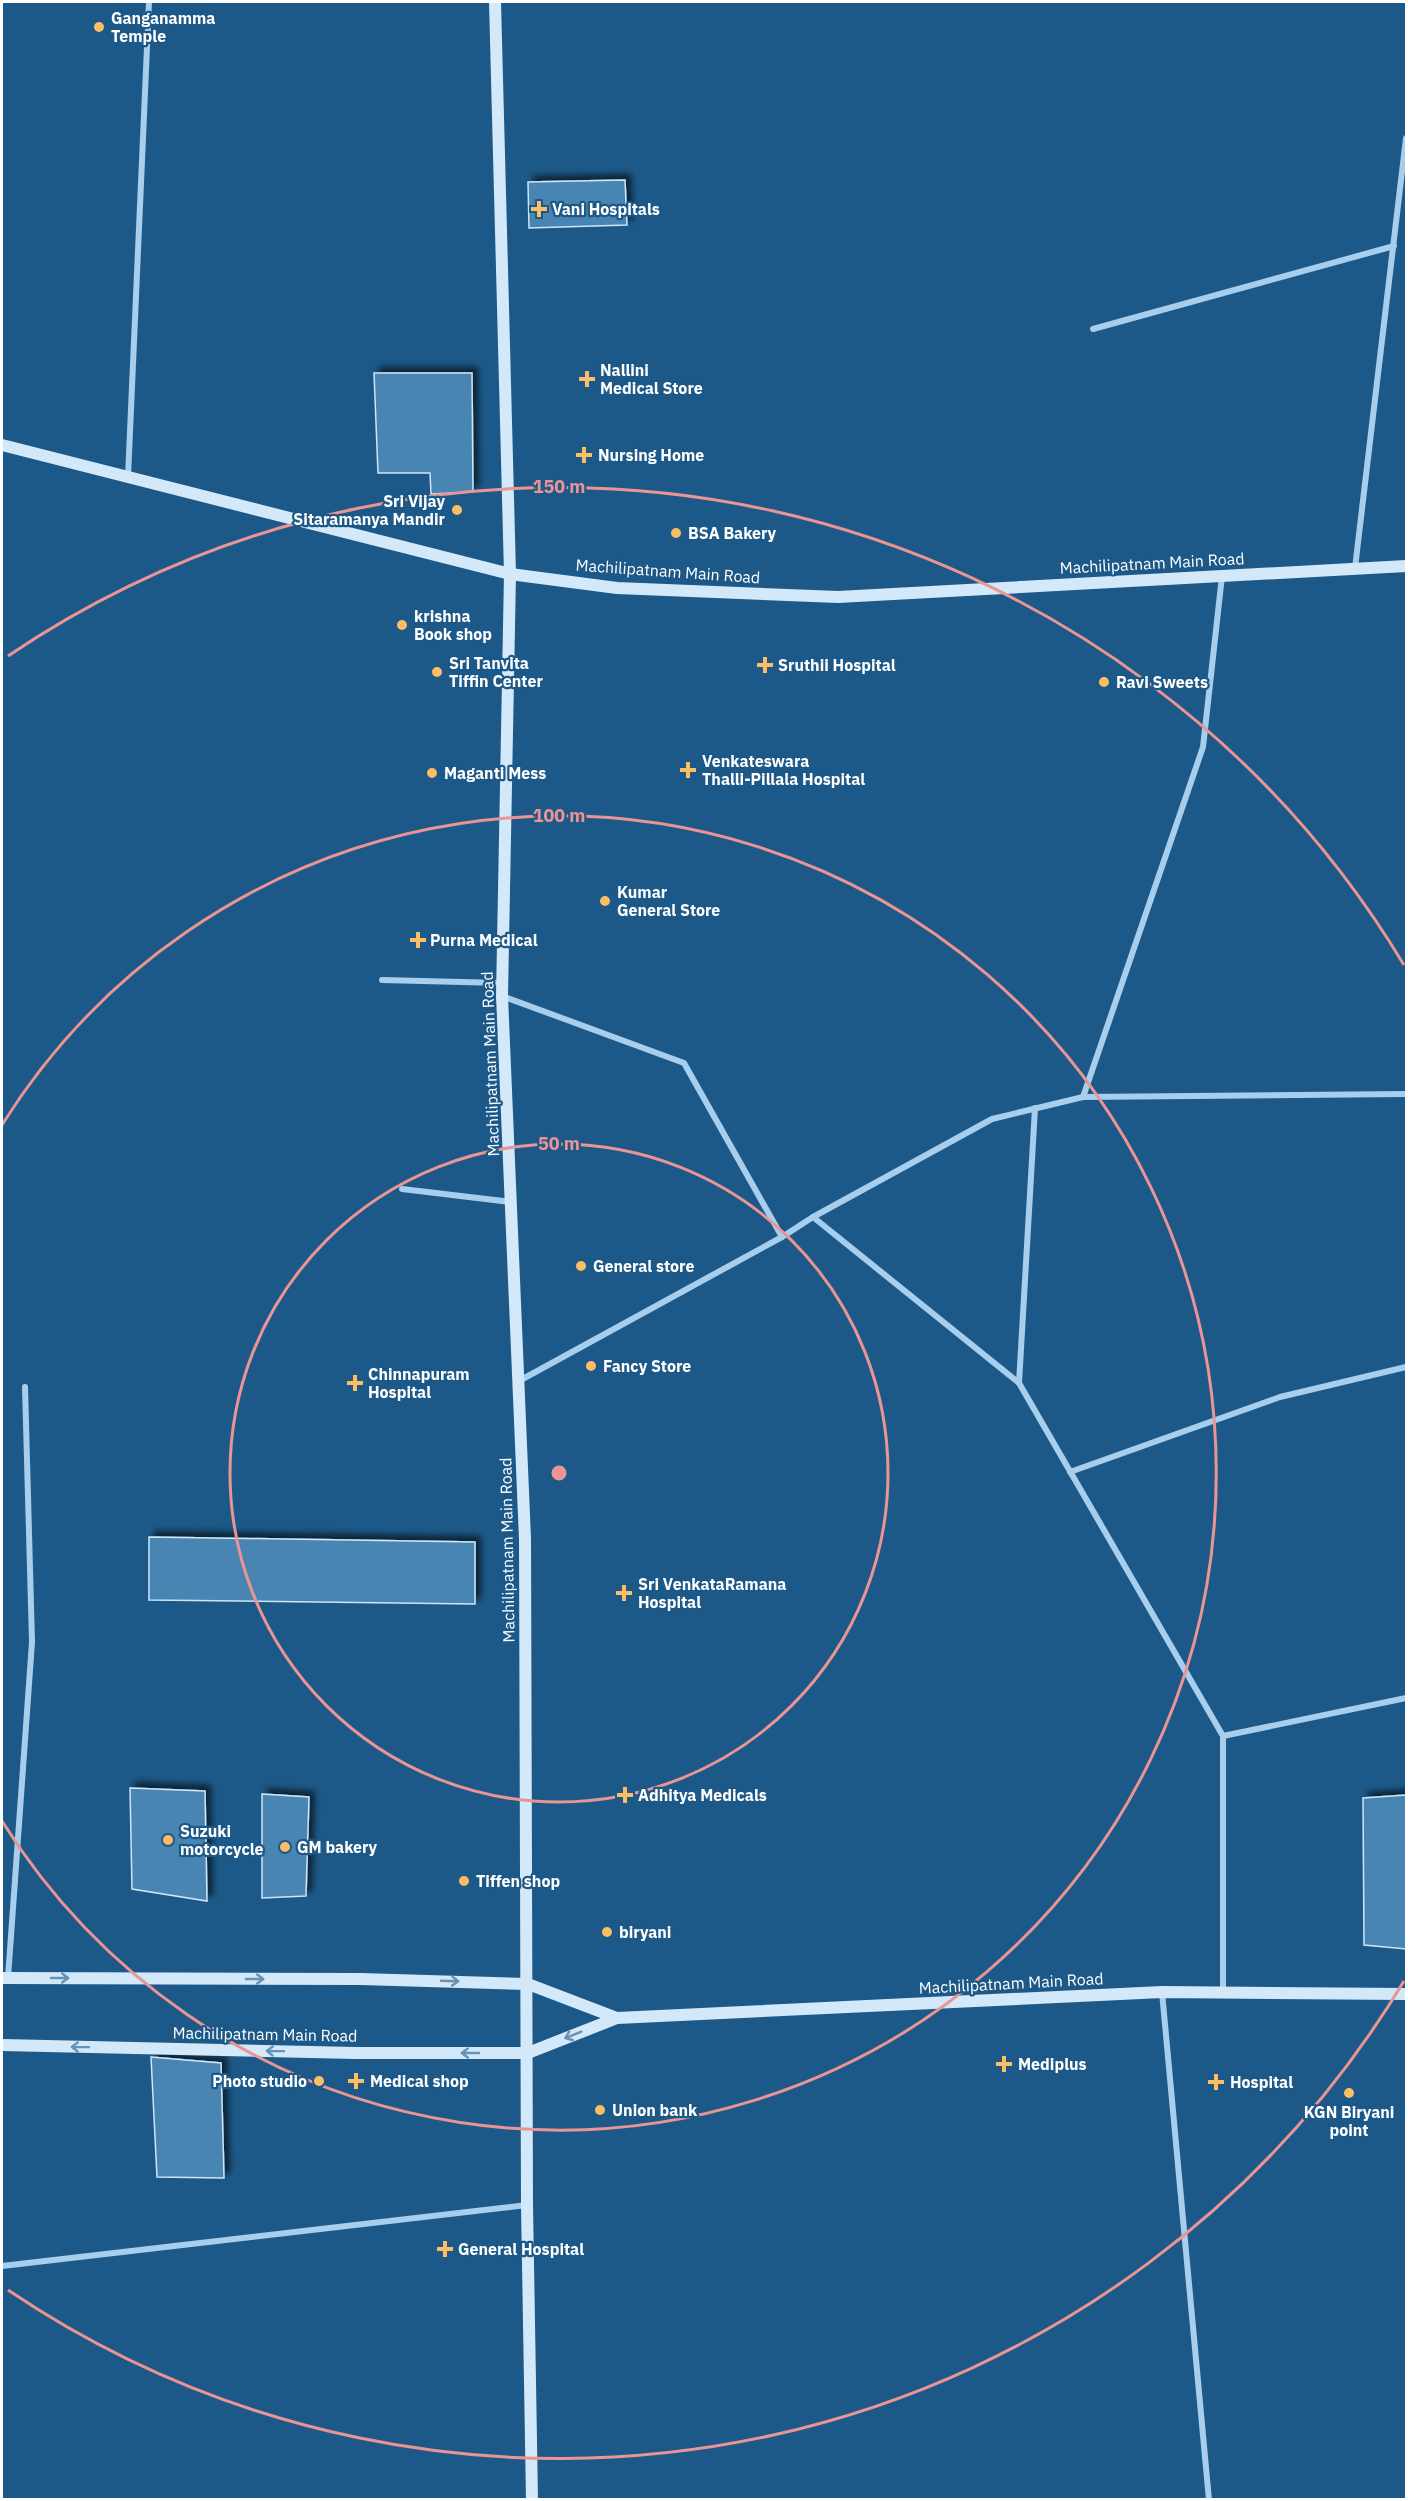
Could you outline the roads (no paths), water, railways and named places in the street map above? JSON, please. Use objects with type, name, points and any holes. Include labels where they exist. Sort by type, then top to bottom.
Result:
[{"type":"street","points":[[128,477],[148,2]]},
{"type":"street","points":[[2,445],[510,574],[495,2]]},
{"type":"street","points":[[1355,569],[1407,138]]},
{"type":"street","points":[[1093,329],[1394,246]]},
{"type":"street","name":"Machilipatnam Main Road","points":[[528,2053],[525,1539],[502,996],[510,574],[617,588],[838,597],[1407,566]]},
{"type":"street","points":[[1083,1097],[1203,747],[1222,576]]},
{"type":"street","points":[[382,980],[503,982]]},
{"type":"street","points":[[502,996],[684,1063],[782,1238]]},
{"type":"street","points":[[519,1382],[782,1238],[813,1217],[992,1119],[1083,1097],[1407,1094]]},
{"type":"street","points":[[1019,1383],[1035,1108]]},
{"type":"street","points":[[402,1189],[511,1202]]},
{"type":"street","points":[[813,1217],[1019,1383],[1223,1736],[1223,1992]]},
{"type":"street","points":[[1070,1472],[1280,1397],[1407,1367]]},
{"type":"street","points":[[5,1978],[32,1642],[25,1387]]},
{"type":"street","points":[[1223,1736],[1407,1698]]},
{"type":"street","name":"Machilipatnam Main Road","points":[[5,1978],[362,1979],[528,1984],[617,2018]]},
{"type":"street","points":[[1162,1992],[1209,2499]]},
{"type":"street","name":"Machilipatnam Main Road","points":[[2,2045],[356,2053],[528,2053],[617,2018],[1162,1992],[1407,1994]]},
{"type":"street","points":[[528,2053],[527,2205],[532,2499]]},
{"type":"street","points":[[2,2266],[527,2205]]},
{"type":"place","name":"Ganganamma Temple","points":[[99,27]]},
{"type":"place","name":"Vani Hospitals","points":[[539,209]]},
{"type":"place","name":"Nallini Medical Store","points":[[587,379]]},
{"type":"place","name":"Nursing Home","points":[[584,455]]},
{"type":"place","name":"Sri Vijay Sitaramanya Mandir","points":[[457,510]]},
{"type":"place","name":"BSA Bakery","points":[[676,533]]},
{"type":"place","name":"krishna Book shop","points":[[402,625]]},
{"type":"place","name":"Sruthii Hospital","points":[[765,665]]},
{"type":"place","name":"Sri Tanvita Tiffin Center","points":[[437,672]]},
{"type":"place","name":"Ravi Sweets","points":[[1104,682]]},
{"type":"place","name":"Venkateswara Thalli-Pillala Hospital","points":[[688,770]]},
{"type":"place","name":"Maganti Mess","points":[[432,773]]},
{"type":"place","name":"Kumar General Store","points":[[605,901]]},
{"type":"place","name":"Purna Medical","points":[[418,940]]},
{"type":"place","name":"General store","points":[[581,1266]]},
{"type":"place","name":"Fancy Store","points":[[591,1366]]},
{"type":"place","name":"Chinnapuram Hospital","points":[[355,1383]]},
{"type":"place","name":"Sri VenkataRamana Hospital","points":[[624,1593]]},
{"type":"place","name":"Adhitya Medicals","points":[[625,1795]]},
{"type":"place","name":"Suzuki motorcycle","points":[[168,1840]]},
{"type":"place","name":"GM bakery","points":[[285,1847]]},
{"type":"place","name":"Tiffen shop","points":[[464,1881]]},
{"type":"place","name":"biryani","points":[[607,1932]]},
{"type":"place","name":"Mediplus","points":[[1004,2064]]},
{"type":"place","name":"Photo studio","points":[[319,2081]]},
{"type":"place","name":"Medical shop","points":[[356,2081]]},
{"type":"place","name":"Hospital","points":[[1216,2082]]},
{"type":"place","name":"KGN Biryani point","points":[[1349,2093]]},
{"type":"place","name":"Union bank","points":[[600,2110]]},
{"type":"place","name":"General Hospital","points":[[445,2249]]}]
